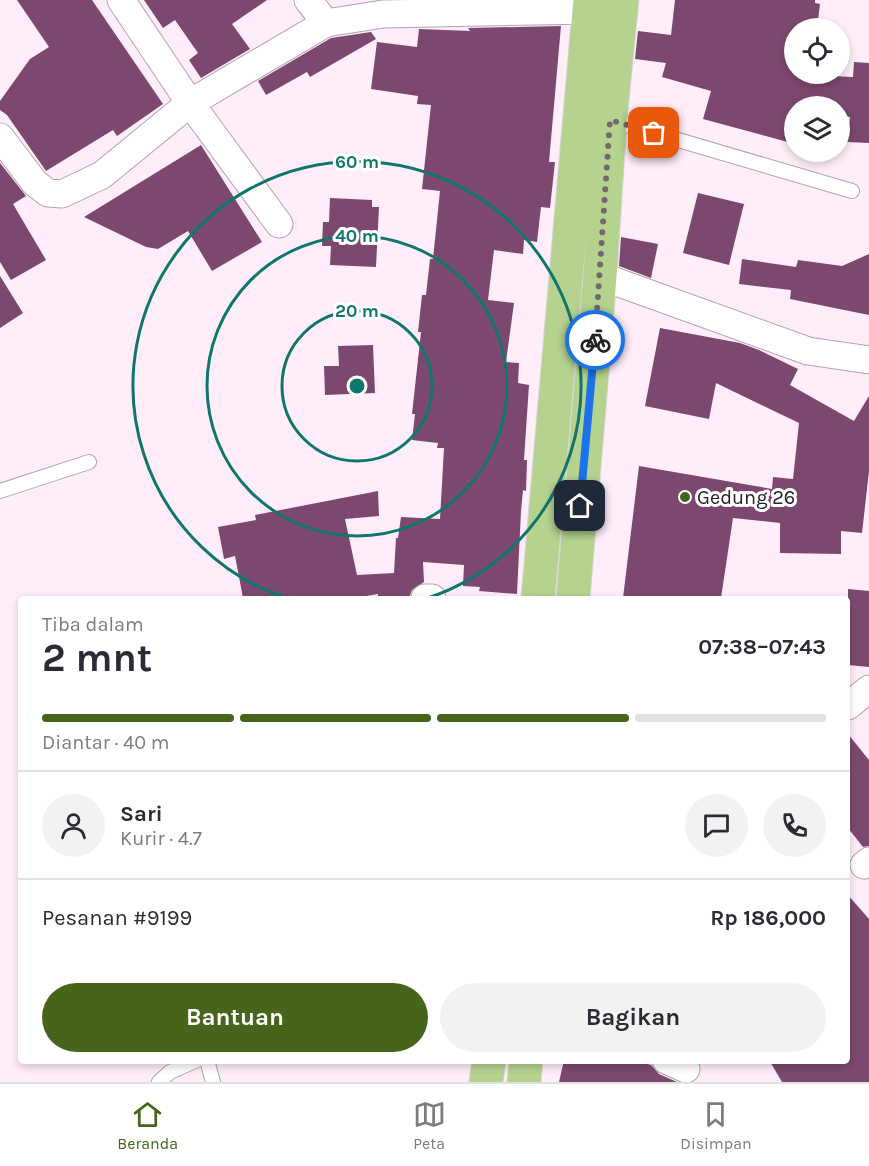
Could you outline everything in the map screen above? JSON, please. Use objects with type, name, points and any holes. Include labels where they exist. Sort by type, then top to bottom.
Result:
[{"type":"main road","points":[[573,596],[600,276],[610,120],[622,0]]},
{"type":"main road","points":[[538,596],[590,5]]},
{"type":"main road","points":[[486,1082],[488,1064]]},
{"type":"main road","points":[[524,1082],[526,1064]]},
{"type":"street","points":[[121,0],[190,103],[279,224]]},
{"type":"street","points":[[308,0],[326,23]]},
{"type":"street","points":[[0,137],[35,183],[48,193],[62,194],[102,175],[190,103],[326,23],[383,7],[590,5]]},
{"type":"street","points":[[600,276],[808,351],[869,360]]},
{"type":"street","points":[[850,704],[869,689]]},
{"type":"lane","points":[[610,120],[852,191]]},
{"type":"lane","points":[[0,491],[89,462]]},
{"type":"lane","points":[[159,1082],[170,1072],[187,1064]]},
{"type":"lane","points":[[208,1064],[213,1082]]},
{"type":"building","points":[[17,0],[92,0],[163,104],[117,136],[113,130],[46,171],[7,115],[0,110],[0,101],[30,59],[49,47]]},
{"type":"building","points":[[144,0],[267,0],[232,24],[250,49],[201,78],[189,60],[198,53],[175,20],[163,28]]},
{"type":"building","points":[[675,0],[815,0],[815,3],[820,4],[818,18],[784,18],[784,84],[850,84],[854,62],[869,63],[869,143],[850,142],[850,96],[784,96],[784,141],[703,119],[711,91],[662,77],[666,63],[635,59],[638,31],[671,35]]},
{"type":"building","points":[[561,26],[549,162],[555,162],[550,208],[541,207],[537,242],[524,240],[523,254],[494,250],[488,300],[514,303],[506,362],[519,363],[518,383],[529,385],[524,460],[527,460],[526,491],[523,490],[521,511],[517,594],[479,591],[480,587],[463,586],[464,565],[423,562],[424,582],[412,590],[410,596],[378,596],[378,594],[366,596],[243,596],[235,556],[224,559],[218,527],[256,520],[255,515],[378,491],[379,516],[345,519],[357,575],[394,573],[396,538],[398,538],[401,517],[440,519],[444,448],[437,448],[438,443],[412,440],[422,295],[426,295],[430,259],[433,259],[440,191],[422,189],[431,105],[417,104],[418,96],[371,89],[377,42],[417,47],[419,29],[470,31],[468,28]]},
{"type":"building","points":[[371,32],[376,39],[310,77],[307,72],[266,95],[258,81],[331,38]]},
{"type":"building","points":[[201,145],[262,242],[212,271],[188,231],[158,249],[146,247],[84,217]]},
{"type":"building","points":[[0,163],[26,196],[13,204],[46,260],[11,280],[0,262]]},
{"type":"building","points":[[698,193],[744,204],[729,265],[683,253]]},
{"type":"building","points":[[330,198],[372,200],[372,207],[379,207],[376,267],[330,265],[331,246],[322,246],[323,222],[329,222]]},
{"type":"building","points":[[621,237],[658,244],[651,278],[619,266]]},
{"type":"building","points":[[869,254],[869,315],[790,299],[791,290],[739,284],[742,259],[796,267],[798,260],[842,266]]},
{"type":"building","points":[[0,276],[23,313],[0,328]]},
{"type":"building","points":[[660,328],[740,343],[759,350],[798,369],[790,385],[854,421],[869,396],[869,471],[862,533],[841,531],[841,554],[780,553],[780,523],[733,518],[721,596],[623,596],[639,466],[772,489],[773,477],[793,479],[799,423],[716,383],[709,419],[645,406]]},
{"type":"building","points":[[373,345],[375,393],[325,395],[324,366],[339,366],[338,346]]},
{"type":"building","points":[[848,589],[869,591],[869,667],[850,665],[850,596],[848,596]]},
{"type":"building","points":[[850,736],[869,760],[869,846],[863,847],[850,831]]},
{"type":"building","points":[[850,897],[869,919],[869,1082],[782,1082],[771,1064],[850,1064]]},
{"type":"building","points":[[563,1064],[648,1064],[659,1074],[677,1082],[559,1082]]},
{"type":"way so far","points":[[595,340],[610,120],[654,133]]},
{"type":"place","name":"Gedung 26","points":[[685,497]]},
{"type":"route","points":[[580,506],[595,340]]}]
